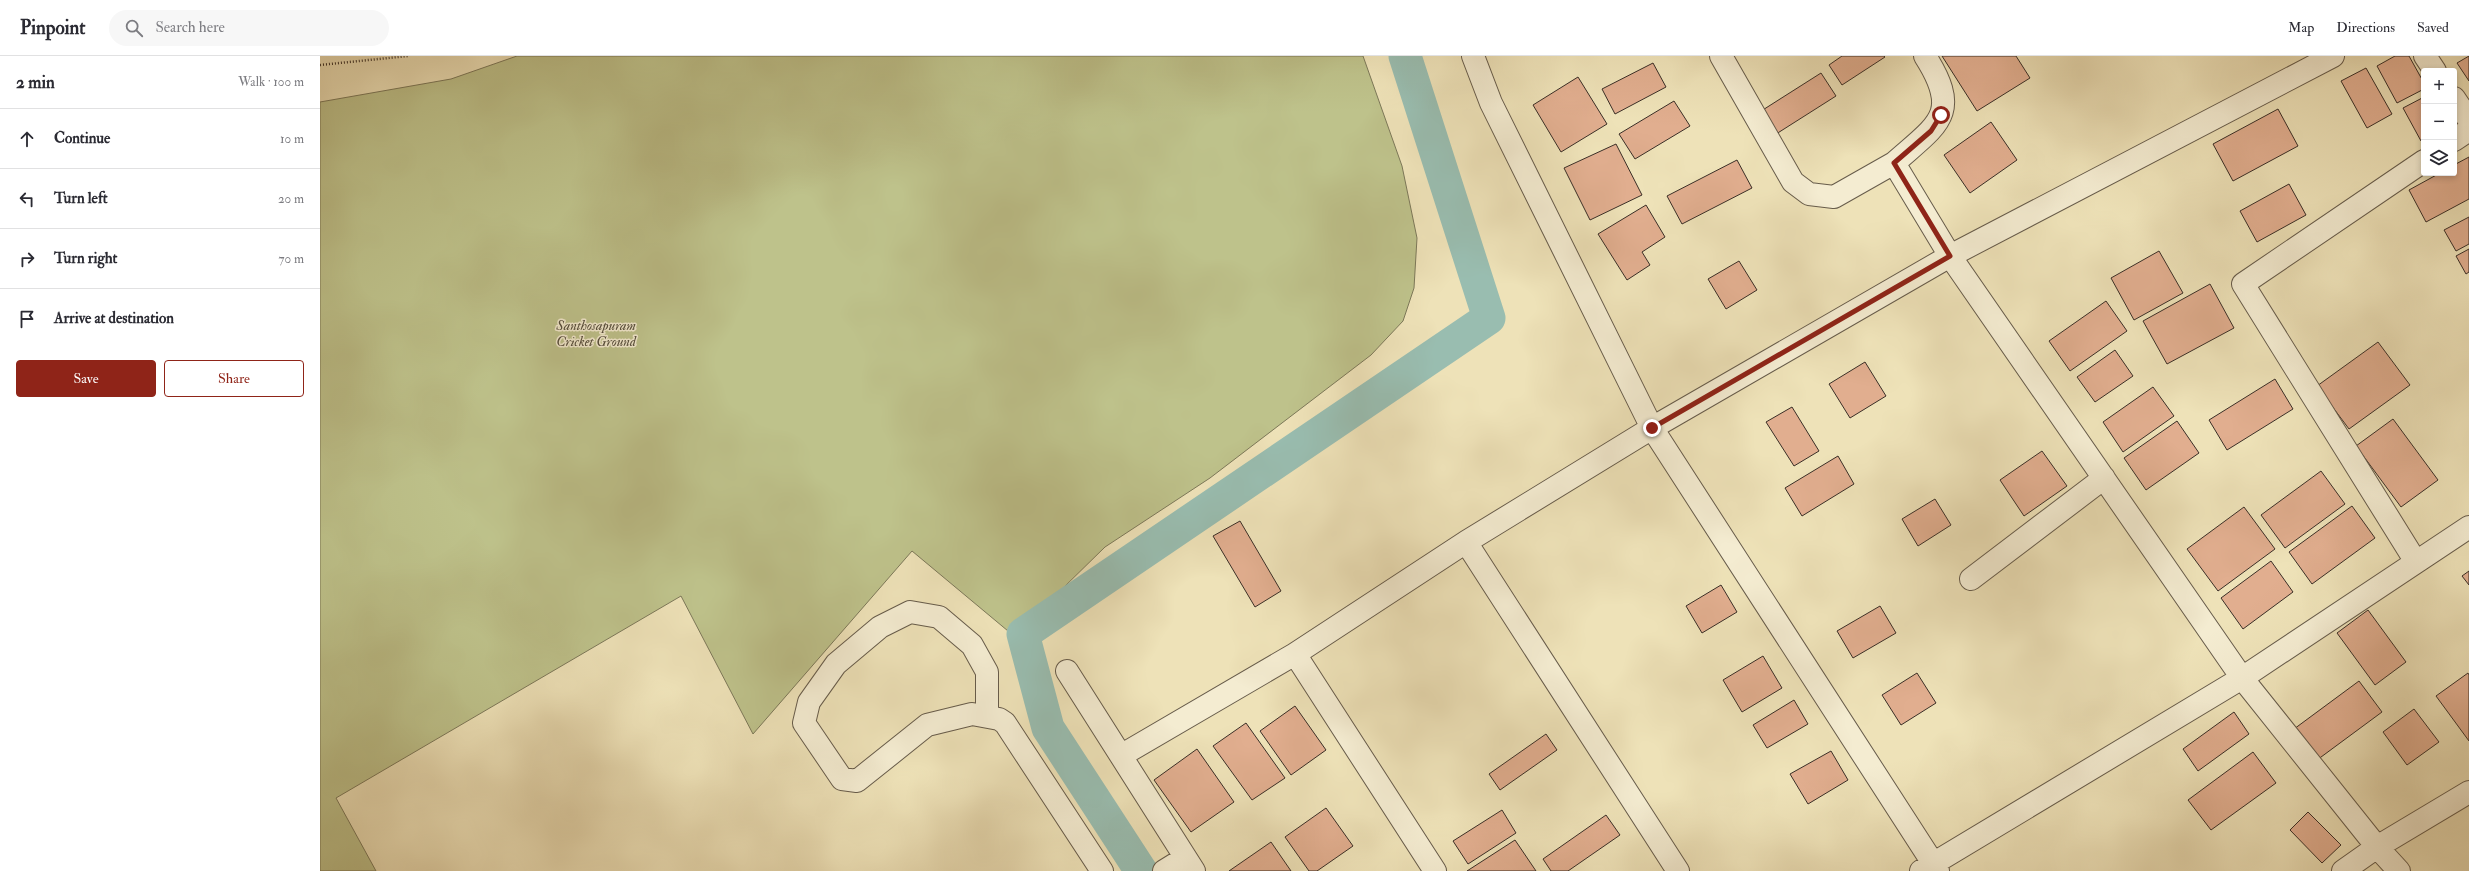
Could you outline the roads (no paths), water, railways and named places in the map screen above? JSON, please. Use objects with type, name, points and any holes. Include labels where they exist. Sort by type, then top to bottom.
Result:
[{"type":"street","points":[[1473,56],[1491,103],[1652,428],[1931,869],[2242,678],[2469,527]]},
{"type":"street","points":[[1721,56],[1793,182],[1809,194],[1834,197],[1894,163],[1931,131],[1941,115],[1945,100],[1939,78],[1925,56]]},
{"type":"street","points":[[1122,755],[1295,654],[1466,542],[1652,428],[1950,256],[2333,56]]},
{"type":"street","points":[[2425,56],[2433,68]]},
{"type":"street","points":[[2457,102],[2469,120]]},
{"type":"street","points":[[2457,138],[2469,130]]},
{"type":"street","points":[[1894,163],[1950,256],[2242,678],[2377,847],[2399,871]]},
{"type":"street","points":[[2416,562],[2243,284],[2421,163]]},
{"type":"street","points":[[1971,579],[2104,478]]},
{"type":"street","points":[[1466,542],[1678,871]]},
{"type":"street","points":[[987,716],[987,672],[972,645],[939,617],[910,612],[880,627],[836,664],[809,702],[804,723],[842,779],[857,782],[926,725],[972,714],[999,719],[1005,723],[1102,871]]},
{"type":"street","points":[[1295,654],[1435,871]]},
{"type":"street","points":[[1067,670],[1122,755],[1180,865]]},
{"type":"street","points":[[2343,871],[2377,847],[2469,792]]},
{"type":"waterway","points":[[1141,871],[1048,728],[1023,634],[1489,318],[1405,56]]},
{"type":"park label","name":"Santhosapuram Cricket Ground","points":[[596,334]]}]
